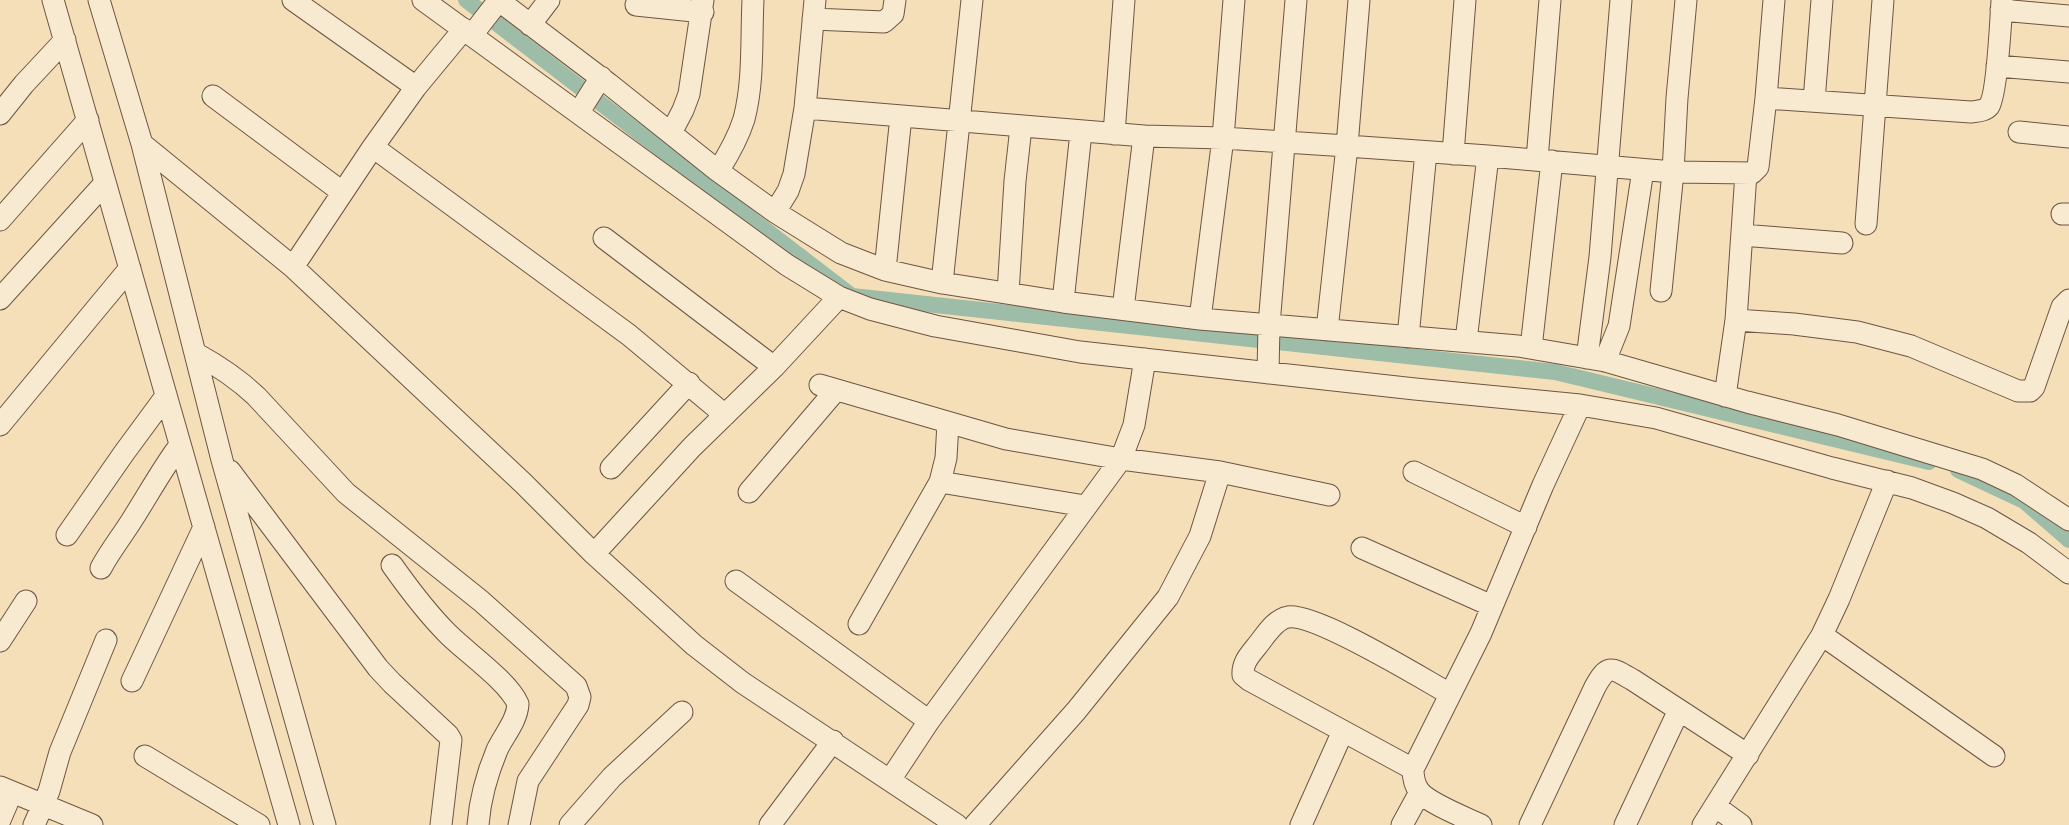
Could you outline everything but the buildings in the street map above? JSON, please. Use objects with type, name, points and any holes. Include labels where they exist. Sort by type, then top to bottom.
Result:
[{"type":"street","points":[[53,0],[289,825]]},
{"type":"street","points":[[98,0],[142,144],[222,460],[325,825]]},
{"type":"street","points":[[293,0],[416,87]]},
{"type":"street","points":[[423,0],[484,16],[530,25],[590,94],[671,133],[718,171],[775,212],[841,253],[885,270],[942,283],[1063,302],[1200,319],[1268,349],[1656,418],[1912,488],[1945,500],[1987,518],[2029,543],[2069,573]]},
{"type":"street","points":[[530,25],[549,0]]},
{"type":"street","points":[[718,171],[731,150],[744,118],[750,77],[753,0]]},
{"type":"street","points":[[775,212],[788,191],[794,174],[805,108],[814,10],[884,22],[893,14],[895,0]]},
{"type":"street","points":[[942,283],[972,0]]},
{"type":"street","points":[[1114,134],[1124,0]]},
{"type":"street","points":[[1200,319],[1223,138],[1234,0]]},
{"type":"street","points":[[1268,349],[1296,0]]},
{"type":"street","points":[[1327,330],[1347,146],[1359,0]]},
{"type":"street","points":[[1453,154],[1465,0]]},
{"type":"street","points":[[1531,348],[1544,161],[1550,0]]},
{"type":"street","points":[[1596,360],[1600,257],[1621,0]]},
{"type":"street","points":[[1661,291],[1673,172],[1677,98],[1686,0]]},
{"type":"street","points":[[805,108],[1082,132],[1347,146],[1488,156],[1607,168],[1673,172],[1755,172],[1758,167],[1766,98],[1774,0]]},
{"type":"street","points":[[1814,101],[1822,0]]},
{"type":"street","points":[[1866,224],[1883,0]]},
{"type":"street","points":[[636,5],[703,6],[689,94],[671,133]]},
{"type":"street","points":[[1766,98],[1980,111],[1990,105],[1997,66],[2002,5],[2069,16]]},
{"type":"street","points":[[293,268],[342,192],[416,87],[484,16]]},
{"type":"street","points":[[484,16],[590,94],[787,265],[839,297],[870,309],[935,326],[1080,352],[1145,359],[1268,349],[1327,330],[1531,348],[1596,360],[1725,396],[1838,424],[1982,469],[2016,486],[2069,520]]},
{"type":"street","points":[[0,114],[24,84],[65,40]]},
{"type":"street","points":[[1997,66],[2069,72]]},
{"type":"street","points":[[213,96],[342,192]]},
{"type":"street","points":[[885,270],[901,116]]},
{"type":"street","points":[[0,220],[88,120]]},
{"type":"street","points":[[1008,293],[1020,127]]},
{"type":"street","points":[[1063,302],[1082,132]]},
{"type":"street","points":[[2019,132],[2069,136]]},
{"type":"street","points":[[1123,309],[1144,136]]},
{"type":"street","points":[[142,144],[293,268],[524,483],[594,554],[694,646],[744,683],[890,780],[947,822]]},
{"type":"street","points":[[373,147],[629,335],[689,383],[725,415]]},
{"type":"street","points":[[1408,337],[1426,152]]},
{"type":"street","points":[[1466,341],[1488,156]]},
{"type":"street","points":[[1596,360],[1619,326],[1643,170]]},
{"type":"street","points":[[1725,396],[1736,320],[1746,173]]},
{"type":"street","points":[[0,299],[105,182]]},
{"type":"street","points":[[1742,235],[1842,243]]},
{"type":"street","points":[[604,238],[774,367]]},
{"type":"street","points":[[0,425],[130,268]]},
{"type":"street","points":[[594,554],[692,448],[774,367],[839,297]]},
{"type":"street","points":[[1736,320],[1794,324],[1856,332],[1911,346],[2018,392],[2024,392],[2034,387],[2062,307],[2069,300]]},
{"type":"street","points":[[195,353],[224,369],[241,382],[346,493],[481,601],[576,686],[580,697],[578,705],[528,781],[520,825]]},
{"type":"street","points":[[890,780],[929,721],[1121,459],[1134,425],[1145,359]]},
{"type":"street","points":[[610,468],[689,383]]},
{"type":"street","points":[[749,492],[828,387],[948,424],[1006,439],[1121,459],[1220,472],[1329,495]]},
{"type":"street","points":[[67,535],[166,396]]},
{"type":"street","points":[[1475,824],[1420,792],[1413,778],[1414,768],[1492,606],[1580,405]]},
{"type":"street","points":[[859,624],[940,482],[946,458],[948,424]]},
{"type":"street","points":[[101,568],[113,545],[132,520],[160,473],[180,445]]},
{"type":"street","points":[[222,460],[378,668],[392,684],[448,734],[451,740],[442,825]]},
{"type":"street","points":[[975,825],[1076,711],[1168,596],[1200,536],[1220,472]]},
{"type":"street","points":[[1414,472],[1526,527]]},
{"type":"street","points":[[940,482],[1086,506]]},
{"type":"street","points":[[1703,825],[1822,635],[1839,599],[1886,482]]},
{"type":"street","points":[[132,681],[204,527]]},
{"type":"street","points":[[1362,548],[1492,606]]},
{"type":"street","points":[[392,565],[413,595],[448,634],[491,673],[515,697],[518,704],[515,718],[487,773],[478,825]]},
{"type":"street","points":[[736,581],[929,721]]},
{"type":"street","points":[[0,641],[26,601]]},
{"type":"street","points":[[1414,768],[1243,675],[1242,668],[1245,661],[1271,629],[1282,619],[1294,617],[1344,635],[1450,694]]},
{"type":"street","points":[[1822,635],[1994,756]]},
{"type":"street","points":[[34,825],[41,804],[49,791],[60,752],[106,640]]},
{"type":"street","points":[[1530,825],[1603,673],[1609,670],[1617,671],[1748,755]]},
{"type":"street","points":[[1625,825],[1679,710]]},
{"type":"street","points":[[570,825],[612,777],[682,712]]},
{"type":"street","points":[[1300,825],[1343,731]]},
{"type":"street","points":[[770,825],[833,741]]},
{"type":"street","points":[[145,756],[259,825]]},
{"type":"street","points":[[0,820],[6,789],[92,825]]},
{"type":"street","points":[[1402,825],[1420,792]]},
{"type":"street","points":[[1716,806],[1742,825]]},
{"type":"waterway","points":[[466,0],[852,296],[1555,372],[1929,462]]},
{"type":"waterway","points":[[1958,470],[2024,501],[2069,540]]}]
